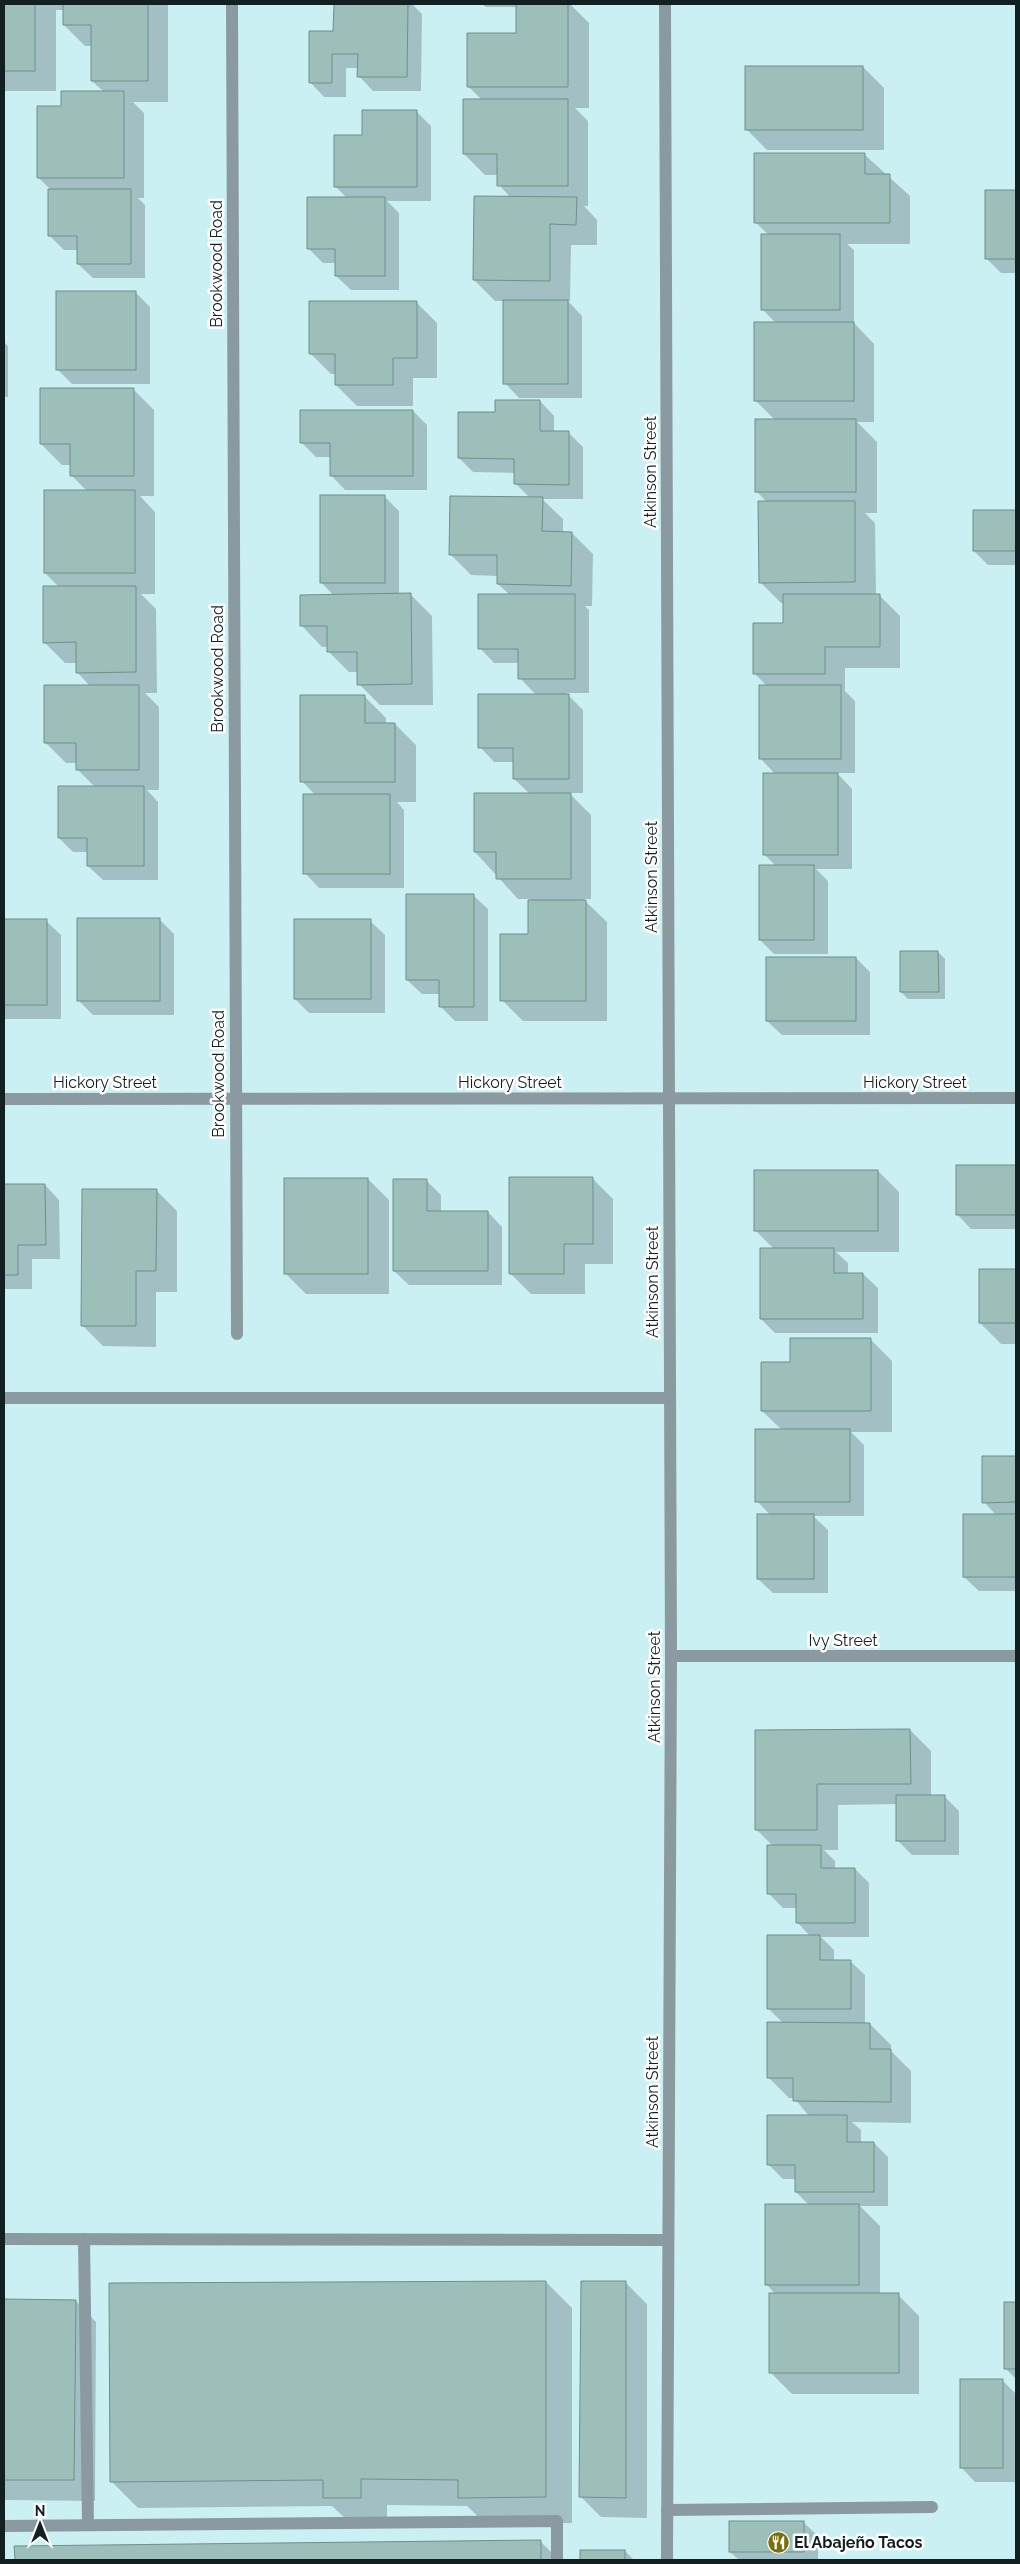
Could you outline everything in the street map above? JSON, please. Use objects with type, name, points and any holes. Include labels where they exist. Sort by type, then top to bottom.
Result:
[{"type":"street","name":"Brookwood Road","points":[[232,4],[236,1334]]},
{"type":"street","name":"Atkinson Street","points":[[666,4],[671,1656],[667,2560]]},
{"type":"street","name":"Hickory Street","points":[[4,1099],[1016,1098]]},
{"type":"street","points":[[4,1398],[669,1398]]},
{"type":"street","name":"Ivy Street","points":[[671,1656],[1016,1656]]},
{"type":"street","points":[[4,2239],[668,2240]]},
{"type":"street","points":[[84,2239],[88,2525]]},
{"type":"street","points":[[667,2510],[932,2507]]},
{"type":"street","points":[[4,2526],[558,2521],[558,2560]]},
{"type":"building","points":[[4,4],[35,4],[35,71],[4,71]]},
{"type":"building","points":[[63,4],[148,4],[148,81],[91,81],[91,25],[63,25]]},
{"type":"building","points":[[334,4],[408,4],[407,77],[357,77],[358,54],[332,54],[332,83],[309,83],[309,31],[333,31]]},
{"type":"building","points":[[516,4],[568,4],[568,87],[467,87],[467,33],[516,33]]},
{"type":"building","points":[[745,66],[863,66],[863,130],[745,130]]},
{"type":"building","points":[[61,91],[124,91],[124,178],[37,178],[37,106],[61,106]]},
{"type":"building","points":[[463,99],[568,99],[568,186],[497,186],[497,154],[463,154]]},
{"type":"building","points":[[362,110],[417,110],[417,187],[334,187],[334,135],[362,135]]},
{"type":"building","points":[[754,153],[865,153],[865,174],[890,174],[890,223],[754,223]]},
{"type":"building","points":[[48,189],[131,189],[131,264],[77,264],[77,236],[48,236]]},
{"type":"building","points":[[985,190],[1016,190],[1016,259],[985,259]]},
{"type":"building","points":[[474,196],[577,197],[576,225],[550,224],[550,281],[473,280]]},
{"type":"building","points":[[307,197],[385,197],[385,276],[335,276],[335,249],[307,249]]},
{"type":"building","points":[[761,234],[840,234],[840,310],[761,310]]},
{"type":"building","points":[[56,291],[136,291],[136,370],[56,370]]},
{"type":"building","points":[[503,300],[568,300],[568,384],[503,384]]},
{"type":"building","points":[[309,301],[417,301],[417,358],[393,358],[393,385],[335,385],[335,354],[309,354]]},
{"type":"building","points":[[754,322],[854,322],[854,401],[754,401]]},
{"type":"building","points":[[40,388],[134,388],[134,476],[70,476],[70,444],[40,444]]},
{"type":"building","points":[[495,400],[540,400],[540,431],[569,431],[569,485],[514,484],[514,459],[458,458],[458,412],[495,412]]},
{"type":"building","points":[[300,410],[413,410],[413,476],[330,476],[330,443],[300,443]]},
{"type":"building","points":[[755,419],[856,419],[856,492],[755,492]]},
{"type":"building","points":[[44,490],[135,490],[135,573],[44,573]]},
{"type":"building","points":[[320,495],[385,495],[385,583],[320,583]]},
{"type":"building","points":[[450,496],[543,497],[542,531],[572,532],[571,586],[497,584],[497,555],[449,555]]},
{"type":"building","points":[[758,501],[855,501],[855,582],[759,583]]},
{"type":"building","points":[[973,510],[1016,510],[1016,551],[973,551]]},
{"type":"building","points":[[43,586],[136,586],[136,672],[76,673],[76,642],[43,643]]},
{"type":"building","points":[[411,593],[412,684],[357,685],[357,652],[327,652],[327,626],[300,626],[300,595]]},
{"type":"building","points":[[478,594],[575,594],[575,679],[518,679],[518,649],[478,649]]},
{"type":"building","points":[[783,594],[880,594],[880,647],[825,647],[825,674],[753,674],[753,623],[783,623]]},
{"type":"building","points":[[44,685],[139,685],[139,770],[76,770],[76,743],[44,743]]},
{"type":"building","points":[[759,685],[841,685],[841,759],[759,759]]},
{"type":"building","points":[[478,694],[569,694],[569,779],[513,779],[513,748],[478,748]]},
{"type":"building","points":[[300,695],[365,695],[365,723],[395,723],[395,782],[300,782]]},
{"type":"building","points":[[763,773],[838,773],[838,855],[763,855]]},
{"type":"building","points":[[58,786],[144,786],[144,866],[87,866],[87,838],[58,838]]},
{"type":"building","points":[[474,793],[571,793],[571,879],[496,879],[496,852],[474,852]]},
{"type":"building","points":[[303,794],[390,794],[390,874],[303,874]]},
{"type":"building","points":[[759,865],[814,865],[814,940],[759,940]]},
{"type":"building","points":[[406,894],[474,894],[474,1007],[439,1007],[439,980],[406,980]]},
{"type":"building","points":[[528,900],[586,900],[586,1001],[500,1001],[500,934],[528,934]]},
{"type":"building","points":[[77,918],[160,918],[160,1001],[77,1001]]},
{"type":"building","points":[[4,919],[47,919],[47,1005],[4,1005]]},
{"type":"building","points":[[294,919],[371,919],[371,999],[294,999]]},
{"type":"building","points":[[900,951],[938,951],[939,992],[900,992]]},
{"type":"building","points":[[766,957],[856,957],[856,1021],[766,1021]]},
{"type":"building","points":[[956,1165],[1016,1165],[1016,1215],[956,1215]]},
{"type":"building","points":[[754,1170],[878,1170],[878,1231],[754,1231]]},
{"type":"building","points":[[509,1177],[593,1177],[593,1244],[564,1244],[564,1274],[509,1274]]},
{"type":"building","points":[[284,1178],[368,1178],[368,1274],[284,1274]]},
{"type":"building","points":[[393,1179],[427,1179],[427,1211],[488,1211],[488,1271],[393,1271]]},
{"type":"building","points":[[4,1184],[45,1184],[46,1245],[18,1245],[18,1275],[4,1275]]},
{"type":"building","points":[[82,1189],[157,1189],[156,1271],[136,1271],[136,1326],[81,1326]]},
{"type":"building","points":[[760,1248],[834,1248],[834,1273],[863,1273],[863,1319],[760,1319]]},
{"type":"building","points":[[979,1269],[1016,1269],[1016,1323],[979,1323]]},
{"type":"building","points":[[790,1338],[871,1338],[871,1411],[761,1411],[761,1362],[790,1362]]},
{"type":"building","points":[[755,1429],[850,1429],[850,1502],[755,1502]]},
{"type":"building","points":[[982,1456],[1016,1456],[1016,1502],[982,1503]]},
{"type":"building","points":[[757,1514],[814,1514],[814,1579],[757,1579]]},
{"type":"building","points":[[963,1514],[1016,1514],[1016,1577],[963,1577]]},
{"type":"building","points":[[910,1729],[911,1784],[817,1784],[817,1830],[755,1830],[755,1730]]},
{"type":"building","points":[[896,1795],[945,1795],[945,1841],[896,1841]]},
{"type":"building","points":[[767,1845],[821,1845],[821,1868],[855,1868],[855,1923],[796,1923],[796,1894],[767,1894]]},
{"type":"building","points":[[767,1935],[820,1935],[820,1960],[851,1960],[851,2009],[767,2009]]},
{"type":"building","points":[[767,2022],[870,2023],[870,2049],[891,2049],[891,2102],[793,2101],[793,2078],[767,2078]]},
{"type":"building","points":[[767,2115],[847,2115],[847,2142],[874,2142],[874,2192],[795,2192],[795,2165],[767,2165]]},
{"type":"building","points":[[765,2204],[859,2204],[859,2285],[765,2285]]},
{"type":"building","points":[[546,2281],[546,2497],[458,2498],[458,2480],[361,2479],[361,2498],[323,2498],[323,2480],[110,2482],[109,2283]]},
{"type":"building","points":[[581,2281],[626,2281],[626,2498],[579,2497]]},
{"type":"building","points":[[769,2293],[899,2293],[899,2373],[769,2373]]},
{"type":"building","points":[[4,2299],[76,2300],[74,2480],[4,2480]]},
{"type":"building","points":[[1004,2302],[1016,2302],[1016,2369],[1004,2369]]},
{"type":"building","points":[[960,2379],[1003,2379],[1003,2468],[960,2468]]},
{"type":"building","points":[[729,2521],[804,2521],[804,2552],[729,2552]]},
{"type":"building","points":[[541,2540],[541,2560],[15,2560],[14,2546]]},
{"type":"building","points":[[580,2550],[625,2550],[625,2560],[580,2560]]},
{"type":"place","name":"El Abajeño Tacos","points":[[778,2542]]}]
